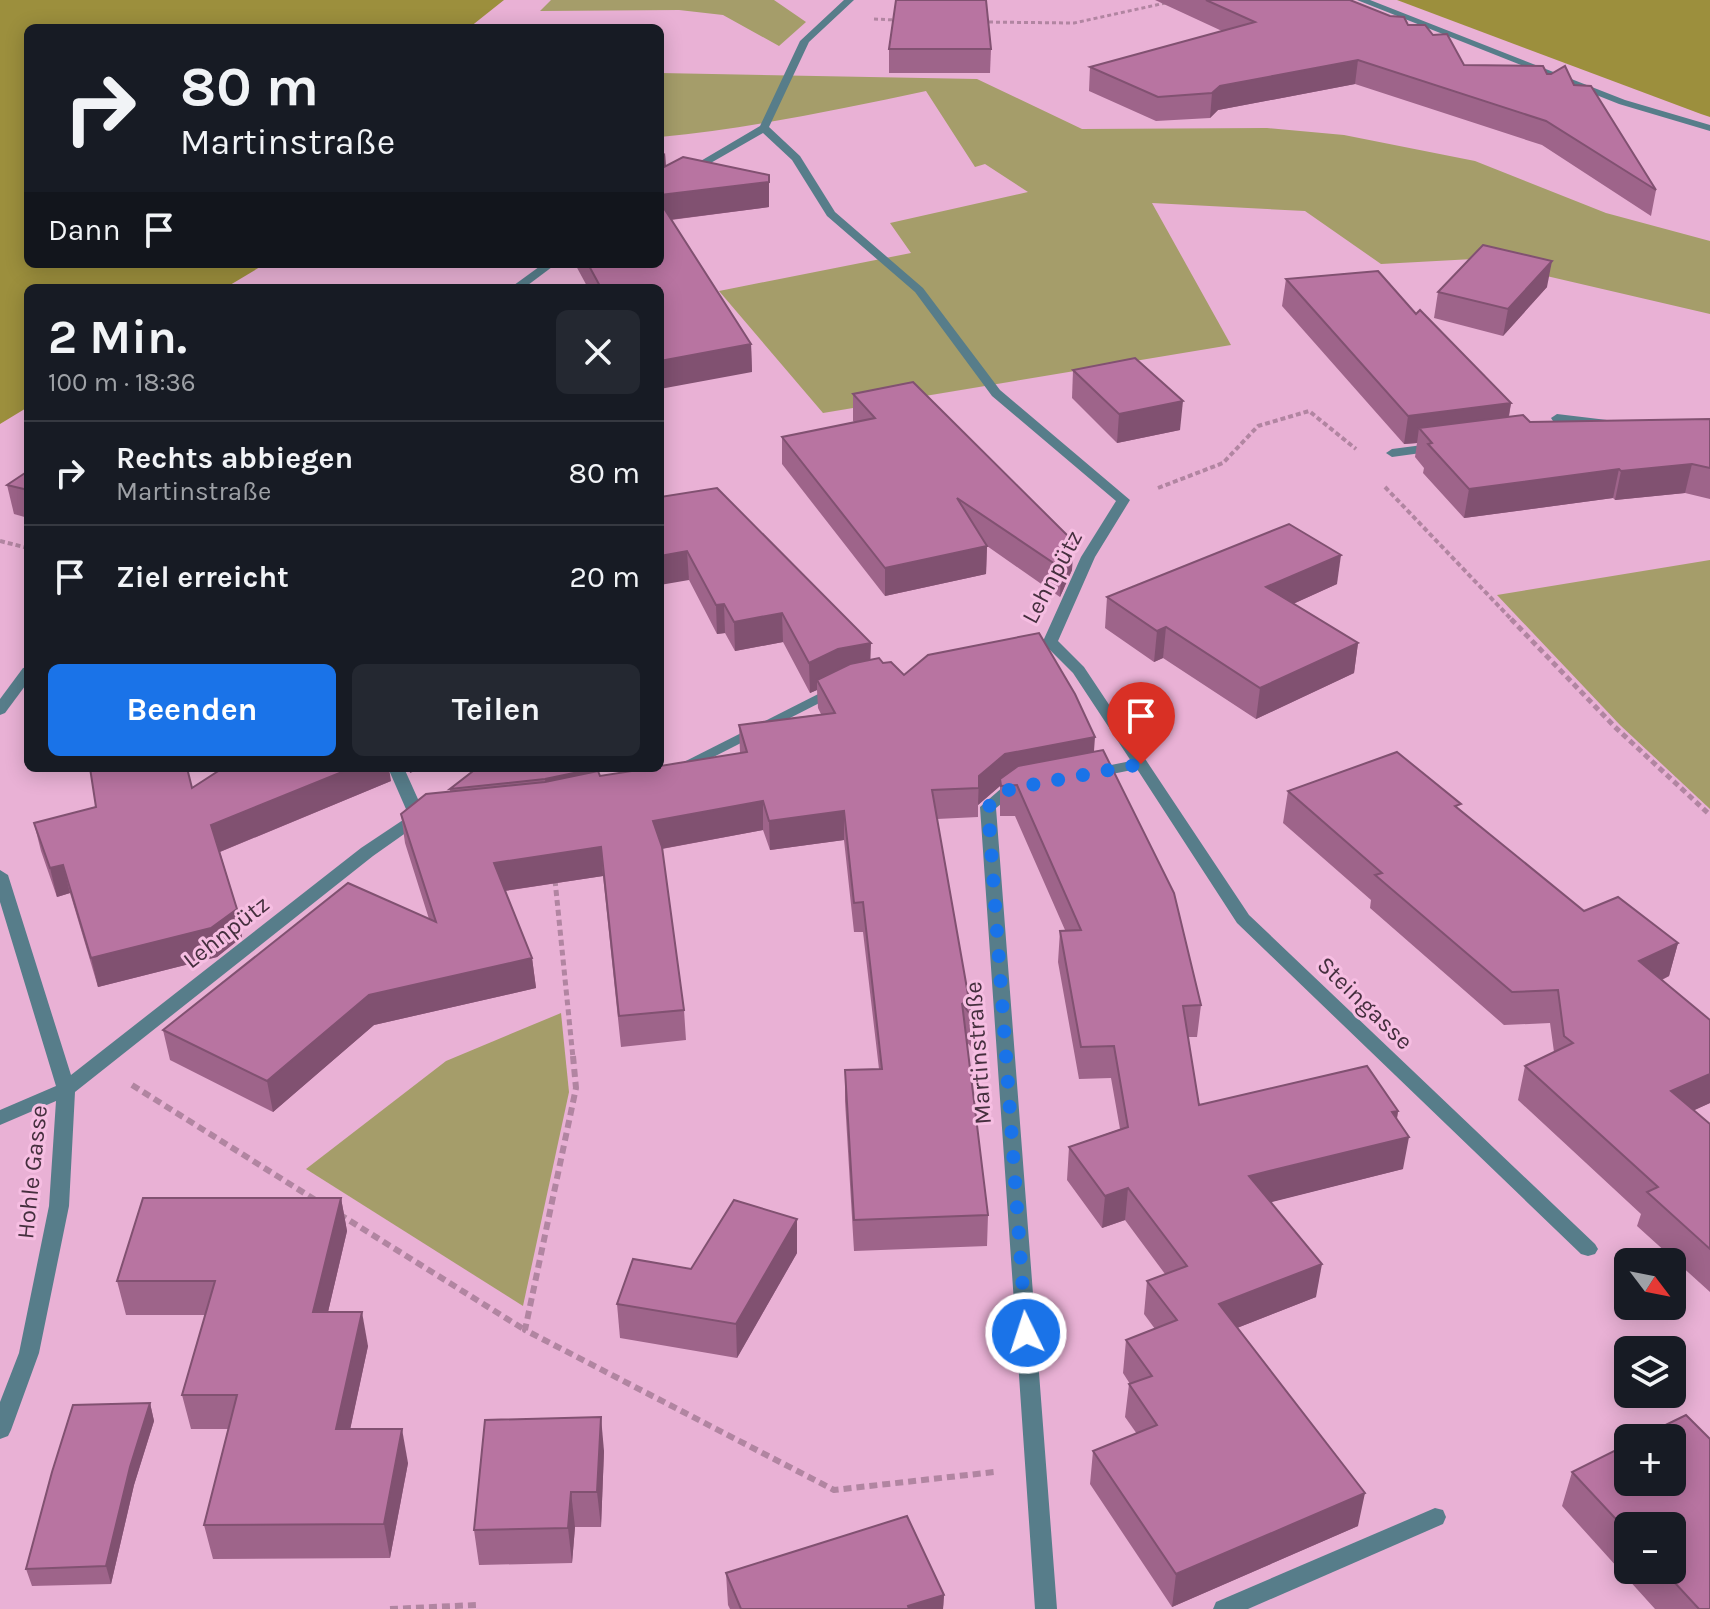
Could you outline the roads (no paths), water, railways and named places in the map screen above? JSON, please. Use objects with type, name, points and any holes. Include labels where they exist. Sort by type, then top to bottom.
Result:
[{"type":"street","points":[[664,187],[764,128],[805,41],[849,0]]},
{"type":"street","points":[[1362,0],[1622,102],[1710,128]]},
{"type":"street","name":"Lehnpütz","points":[[764,128],[796,158],[831,214],[919,290],[996,393],[1123,500],[1088,557],[1050,642],[1008,650]]},
{"type":"street","points":[[522,284],[544,268]]},
{"type":"street","points":[[1552,421],[1624,426]]},
{"type":"street","points":[[1392,453],[1452,445]]},
{"type":"street","points":[[1050,642],[1079,670],[1141,764],[1068,778]]},
{"type":"street","points":[[0,710],[24,677]]},
{"type":"street","points":[[659,779],[844,685]]},
{"type":"street","name":"Steingasse","points":[[1141,764],[1243,919],[1588,1249]]},
{"type":"street","name":"Lehnpütz","points":[[0,1118],[66,1089],[367,852],[426,817],[398,772]]},
{"type":"street","name":"Martinstraße","points":[[1039,783],[1010,789],[988,807],[1046,1609]]},
{"type":"street","name":"Hohle Gasse","points":[[0,875],[66,1089],[59,1206],[29,1353],[0,1430]]},
{"type":"street","points":[[1224,1609],[1435,1517]]}]
